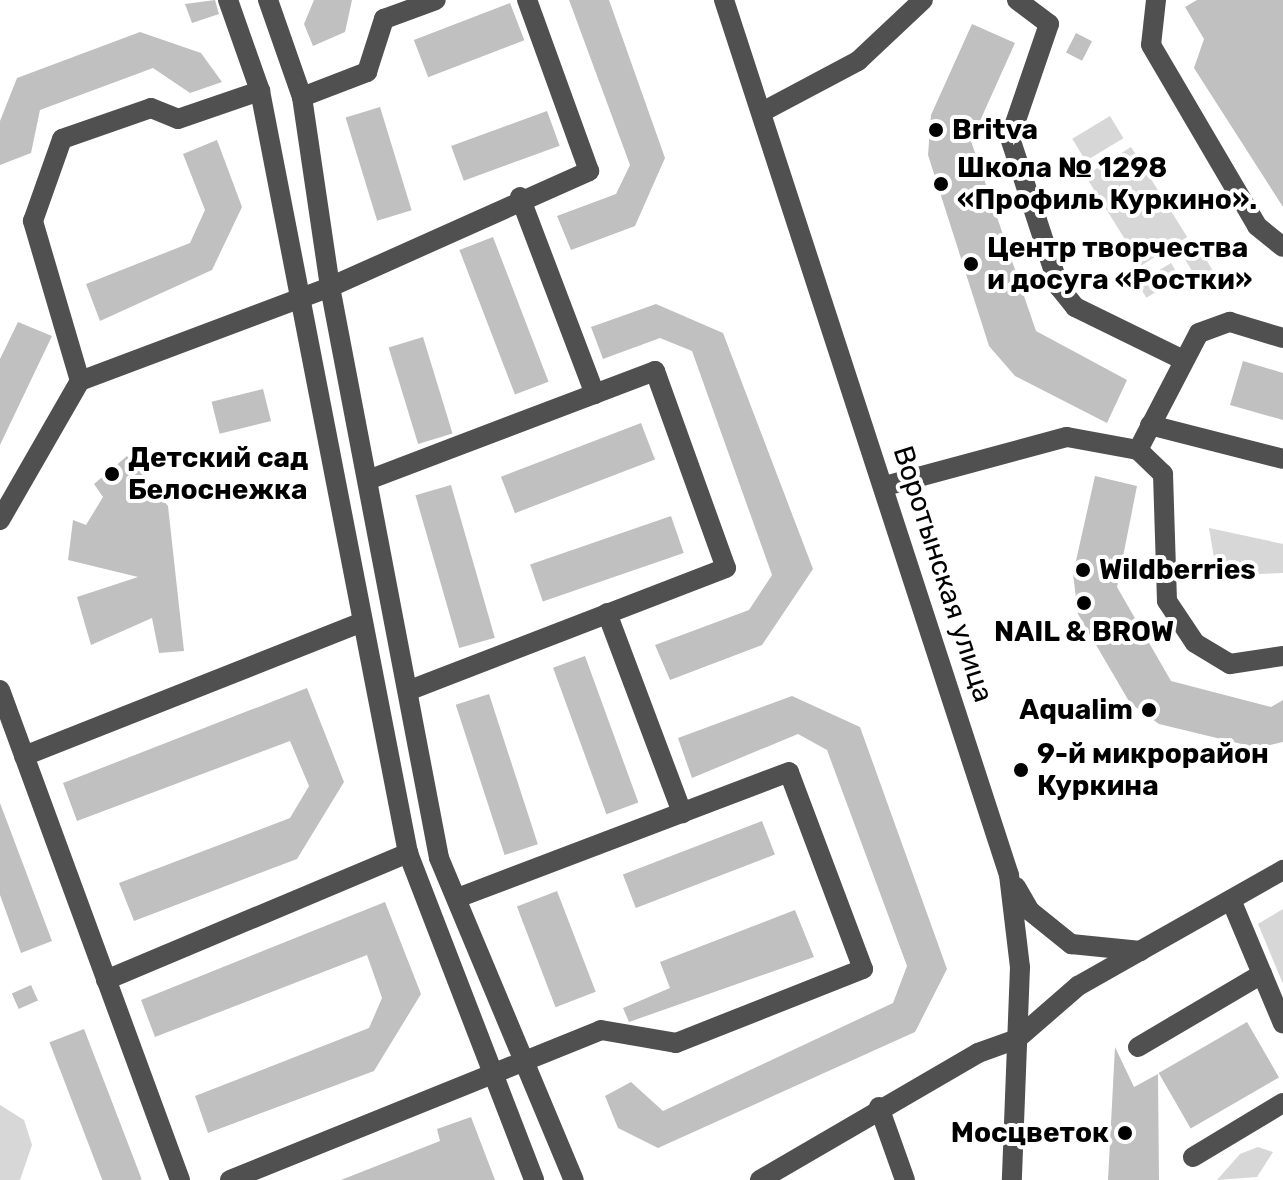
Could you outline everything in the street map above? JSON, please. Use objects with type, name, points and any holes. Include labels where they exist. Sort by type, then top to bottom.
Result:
[{"type":"street","points":[[228,0],[260,91],[408,853],[534,1180]]},
{"type":"street","points":[[268,0],[302,97],[330,287],[412,689],[439,858],[460,897],[523,1063],[574,1180]]},
{"type":"street","points":[[302,97],[367,72],[384,19],[436,0]]},
{"type":"street","points":[[0,520],[80,381],[330,287],[520,197],[589,171],[527,0]]},
{"type":"street","name":"Воротынская улица","points":[[724,0],[885,486],[1009,875],[1020,967],[1012,1180]]},
{"type":"street","points":[[762,112],[858,61],[923,0]]},
{"type":"street","points":[[1017,0],[1049,24],[1010,138],[1059,287],[1075,307],[1183,360]]},
{"type":"street","points":[[1156,0],[1151,45],[1257,226],[1283,247]]},
{"type":"street","points":[[80,381],[33,221],[62,139],[151,108],[178,119],[260,91]]},
{"type":"street","points":[[520,197],[595,394]]},
{"type":"street","points":[[1138,450],[1199,333],[1230,322],[1283,338]]},
{"type":"street","points":[[368,480],[655,371],[726,568],[412,689]]},
{"type":"street","points":[[1150,425],[1283,459]]},
{"type":"street","points":[[885,486],[1067,437],[1138,450],[1163,474],[1167,601],[1195,643],[1230,664],[1283,656]]},
{"type":"street","points":[[607,613],[682,813]]},
{"type":"street","points":[[24,756],[362,622]]},
{"type":"street","points":[[0,690],[180,1180]]},
{"type":"street","points":[[230,1180],[601,1030],[676,1043],[863,969],[789,772],[460,897]]},
{"type":"street","points":[[106,980],[408,853]]},
{"type":"street","points":[[760,1180],[879,1107],[1017,1039],[1078,986],[1145,951],[1283,870]]},
{"type":"street","points":[[1009,875],[1030,911],[1071,944],[1145,951]]},
{"type":"street","points":[[1231,900],[1283,1024]]},
{"type":"street","points":[[1138,1047],[1262,974]]},
{"type":"street","points":[[1193,1157],[1283,1103]]},
{"type":"street","points":[[879,1107],[905,1180]]},
{"type":"shaded area","points":[[1110,116],[1123,138],[1086,161],[1072,139]]},
{"type":"shaded area","points":[[1131,147],[1187,237],[1141,266],[1085,176]]},
{"type":"shaded area","points":[[1198,246],[1218,279],[1203,289],[1183,255]]},
{"type":"shaded area","points":[[1171,263],[1180,278],[1146,298],[1138,283]]},
{"type":"shaded area","points":[[1209,528],[1283,544],[1283,573],[1232,575],[1214,558]]},
{"type":"shaded area","points":[[1283,909],[1283,984],[1258,924]]},
{"type":"shaded area","points":[[0,1105],[24,1120],[32,1145],[20,1180],[0,1180]]},
{"type":"shaded area","points":[[1258,1147],[1273,1152],[1257,1177],[1217,1180],[1240,1154]]},
{"type":"building","points":[[215,0],[219,14],[192,23],[185,4]]},
{"type":"building","points":[[314,0],[352,0],[345,32],[313,46],[304,24]]},
{"type":"building","points":[[569,0],[609,0],[665,158],[635,226],[571,250],[557,216],[616,194],[630,165]]},
{"type":"building","points":[[1197,0],[1283,0],[1283,207],[1194,68],[1204,39],[1185,7]]},
{"type":"building","points":[[510,3],[524,40],[428,77],[414,40]]},
{"type":"building","points":[[972,24],[1015,43],[971,141],[1036,331],[1127,380],[1107,423],[1015,376],[989,346],[928,155],[931,115]]},
{"type":"building","points":[[140,32],[201,53],[222,82],[190,93],[153,68],[40,110],[31,153],[0,165],[0,121],[17,78]]},
{"type":"building","points":[[1076,33],[1092,41],[1082,61],[1066,53]]},
{"type":"building","points":[[380,107],[412,210],[377,221],[346,118]]},
{"type":"building","points":[[547,111],[560,146],[464,181],[451,146]]},
{"type":"building","points":[[217,140],[242,207],[212,270],[100,321],[86,284],[190,243],[205,210],[183,154]]},
{"type":"building","points":[[493,237],[549,382],[515,395],[459,250]]},
{"type":"building","points":[[656,304],[723,333],[813,569],[762,645],[670,680],[655,645],[749,610],[772,575],[692,351],[660,338],[603,359],[591,327]]},
{"type":"building","points":[[18,322],[52,336],[0,445],[0,359]]},
{"type":"building","points":[[423,337],[453,434],[418,444],[389,348]]},
{"type":"building","points":[[1243,361],[1283,373],[1283,420],[1230,405]]},
{"type":"building","points":[[263,389],[271,421],[220,434],[212,402]]},
{"type":"building","points":[[641,423],[655,459],[515,513],[501,477]]},
{"type":"building","points":[[127,456],[168,506],[184,651],[159,653],[152,618],[91,645],[77,597],[138,577],[68,560],[73,520],[86,525],[103,497],[94,484]]},
{"type":"building","points":[[1095,476],[1137,486],[1117,587],[1171,681],[1271,707],[1283,700],[1283,742],[1258,748],[1159,724],[1130,703],[1078,614],[1073,574]]},
{"type":"building","points":[[451,485],[495,638],[459,648],[415,495]]},
{"type":"building","points":[[671,516],[684,553],[543,601],[530,565]]},
{"type":"building","points":[[585,656],[638,803],[606,814],[553,668]]},
{"type":"building","points":[[307,688],[344,782],[297,859],[134,921],[119,883],[290,818],[309,786],[290,741],[77,821],[63,783]]},
{"type":"building","points":[[489,694],[538,844],[505,855],[456,705]]},
{"type":"building","points":[[792,696],[860,727],[947,969],[915,1032],[658,1148],[618,1128],[605,1096],[631,1082],[663,1111],[893,1003],[907,966],[827,750],[798,734],[692,778],[678,738]]},
{"type":"building","points":[[0,803],[52,941],[21,953],[0,895]]},
{"type":"building","points":[[762,821],[775,855],[636,908],[623,874]]},
{"type":"building","points":[[557,891],[596,992],[556,1007],[517,906]]},
{"type":"building","points":[[385,902],[421,994],[374,1071],[208,1133],[195,1096],[369,1028],[382,998],[367,955],[155,1037],[141,1000]]},
{"type":"building","points":[[795,910],[814,957],[629,1022],[623,1008],[670,988],[660,962]]},
{"type":"building","points":[[31,985],[38,1001],[19,1009],[12,994]]},
{"type":"building","points":[[1247,1022],[1279,1077],[1191,1128],[1159,1073]]},
{"type":"building","points":[[84,1029],[142,1179],[102,1180],[49,1042]]},
{"type":"building","points":[[1115,1047],[1134,1087],[1158,1074],[1159,1180],[1108,1180]]},
{"type":"building","points":[[471,1117],[495,1180],[341,1180],[440,1141],[437,1129]]},
{"type":"place","name":"Britva","points":[[936,130]]},
{"type":"place","name":"Школа № 1298 «Профиль Куркино».","points":[[941,184]]},
{"type":"place","name":"Центр творчества и досуга «Ростки»","points":[[971,264]]},
{"type":"place","name":"Детский сад Белоснежка","points":[[112,474]]},
{"type":"place","name":"Wildberries","points":[[1083,570]]},
{"type":"place","name":"NAIL & BROW","points":[[1084,603]]},
{"type":"place","name":"Aqualim","points":[[1149,710]]},
{"type":"place","name":"9-й микрорайон Куркина","points":[[1021,770]]},
{"type":"place","name":"Мосцветок","points":[[1125,1133]]}]
